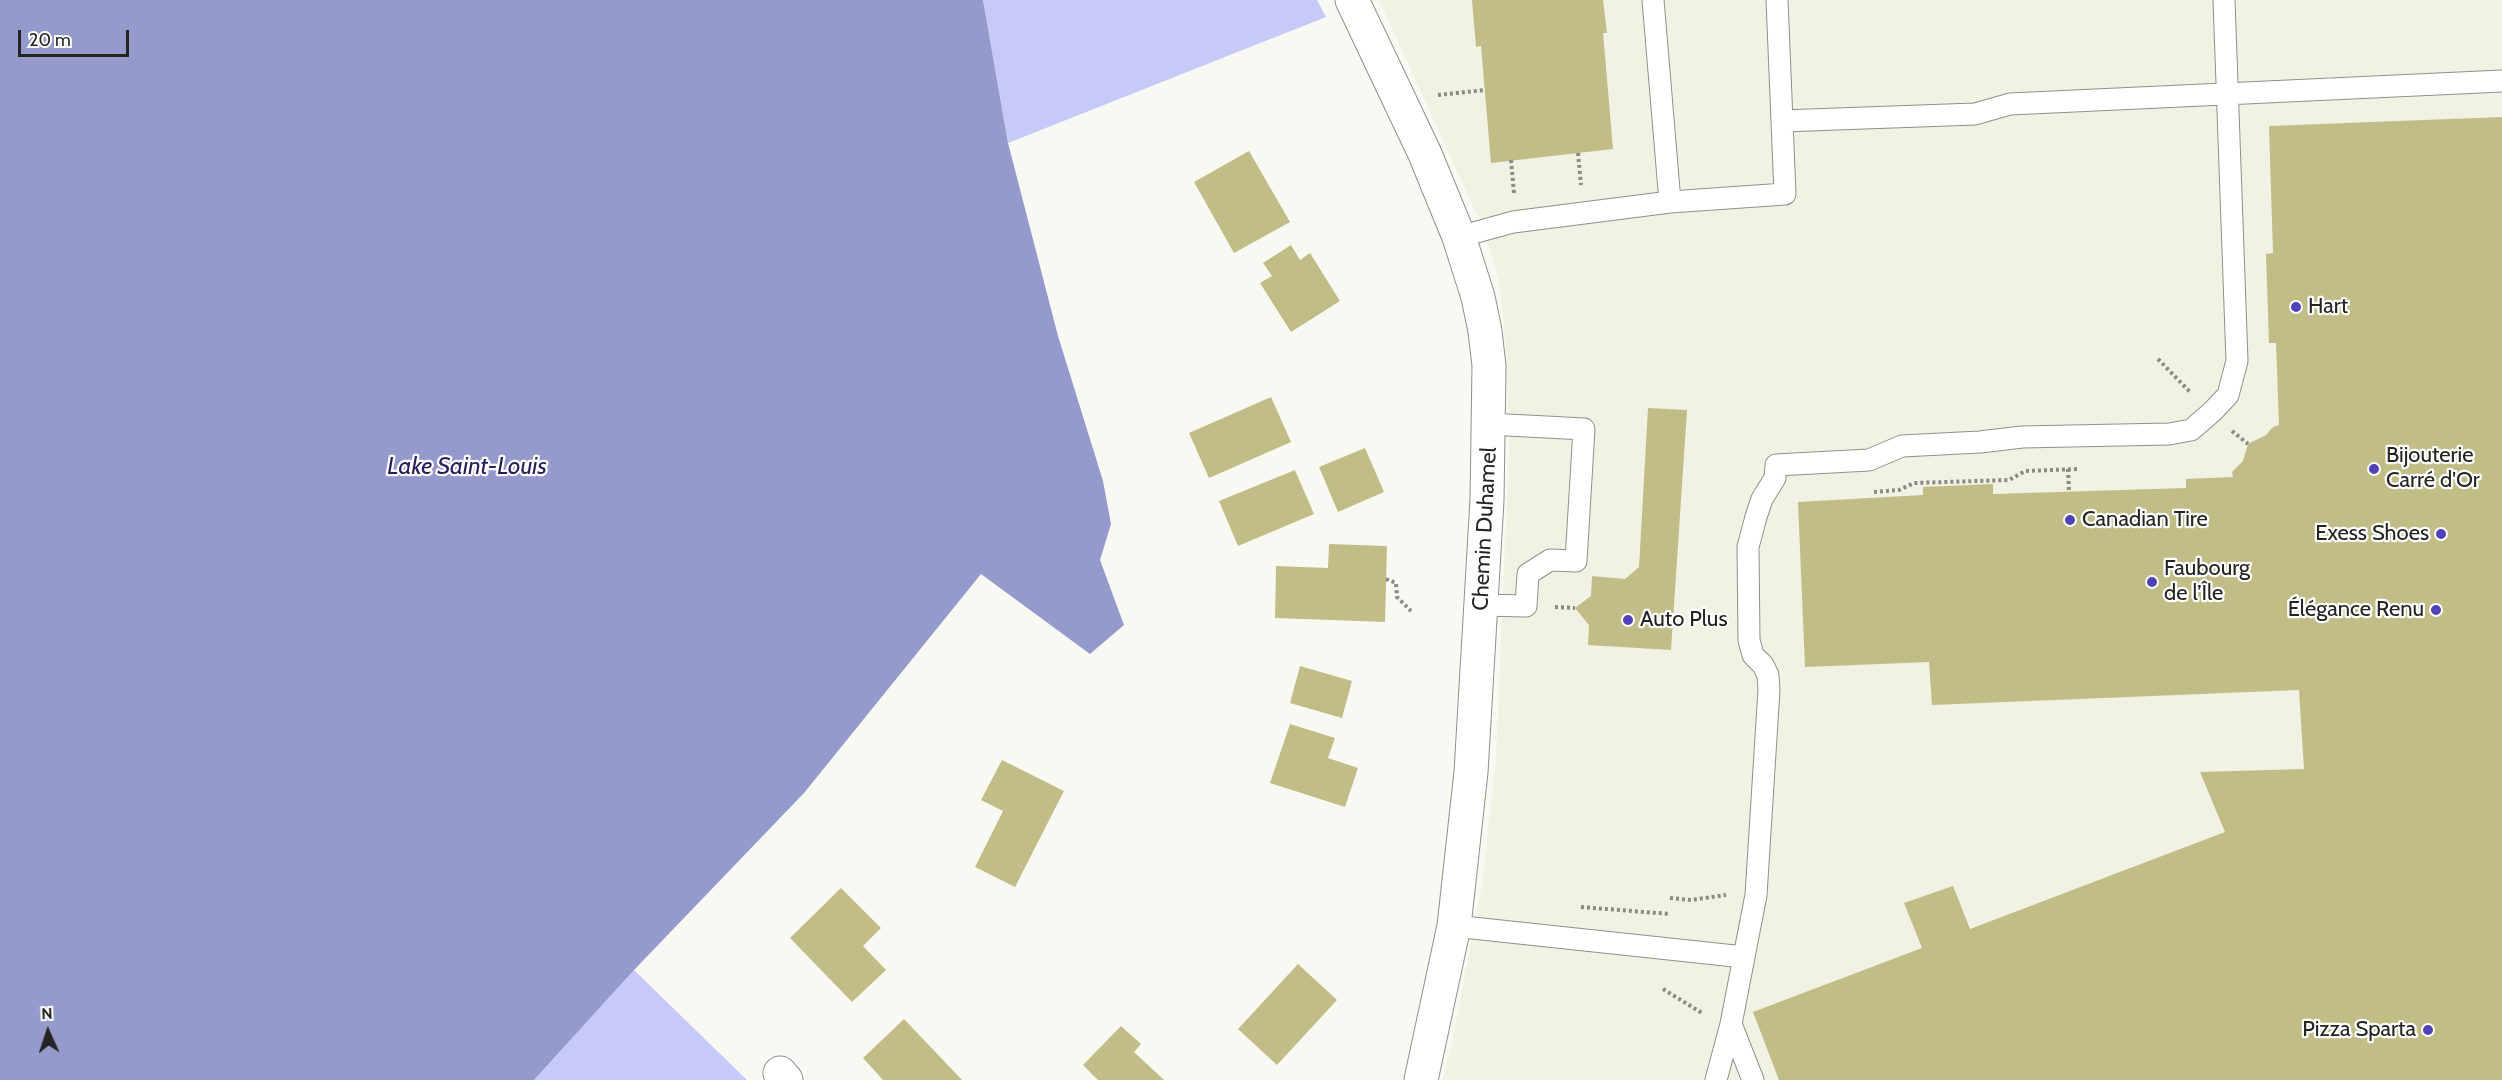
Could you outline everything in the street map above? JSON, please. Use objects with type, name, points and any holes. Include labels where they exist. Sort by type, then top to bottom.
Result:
[{"type":"street","name":"Chemin Duhamel","points":[[1352,0],[1400,99],[1460,237],[1478,297],[1485,331],[1489,424],[1471,772],[1454,926],[1421,1080]]},
{"type":"lane","points":[[1653,0],[1670,202]]},
{"type":"lane","points":[[1460,237],[1513,222],[1670,202],[1785,194],[1777,0]]},
{"type":"lane","points":[[1716,1080],[1731,1024],[1756,895],[1769,690],[1768,675],[1763,665],[1753,655],[1749,640],[1748,547],[1762,499],[1774,478],[1776,465],[1869,460],[1902,446],[1980,442],[2022,437],[2126,434],[2136,436],[2191,430],[2228,395],[2237,361],[2224,0]]},
{"type":"lane","points":[[1782,121],[1975,114],[2010,104],[2502,81]]},
{"type":"lane","points":[[1481,605],[1526,606],[1528,574],[1550,560],[1576,561],[1584,429],[1489,424]]},
{"type":"lane","points":[[1454,926],[1744,957]]},
{"type":"lane","points":[[1731,1024],[1753,1080]]},
{"type":"path","points":[[1400,99],[1485,90]]},
{"type":"path","points":[[1578,153],[1582,190]]},
{"type":"path","points":[[1511,160],[1514,196]]},
{"type":"path","points":[[2158,359],[2192,394]]},
{"type":"path","points":[[2183,398],[2192,394],[2196,385]]},
{"type":"path","points":[[2227,427],[2248,444]]},
{"type":"path","points":[[2068,469],[2069,491]]},
{"type":"path","points":[[1386,579],[1396,583],[1397,597],[1411,611]]},
{"type":"path","points":[[1671,898],[1691,900],[1728,894]]},
{"type":"path","points":[[1577,907],[1670,914]]},
{"type":"path","points":[[1663,989],[1677,998]]},
{"type":"shaded area","points":[[983,0],[1317,0],[1326,17],[1008,143]]},
{"type":"shaded area","points":[[1379,0],[2502,0],[2502,1080],[1442,1080],[1452,1044],[1483,879],[1496,759],[1509,451],[1506,346],[1499,280],[1483,228]]},
{"type":"shaded area","points":[[634,970],[747,1080],[534,1080]]},
{"type":"water","name":"Lake Saint-Louis","points":[[0,0],[983,0],[1008,143],[1058,336],[1103,481],[1111,524],[1100,560],[1124,625],[1090,654],[981,574],[804,793],[634,970],[534,1080],[0,1080]]},
{"type":"building","points":[[1472,0],[1603,0],[1607,33],[1603,33],[1613,149],[1491,163],[1481,46],[1476,47]]},
{"type":"building","name":"Faubourg de l’Île","points":[[2502,117],[2502,1080],[1779,1080],[1753,1012],[1922,948],[1904,903],[1953,886],[1970,929],[2225,832],[2200,772],[2304,769],[2299,690],[1932,705],[1929,662],[1805,667],[1798,502],[1923,495],[1923,487],[1993,484],[1993,494],[2186,488],[2186,479],[2233,477],[2232,472],[2243,461],[2248,444],[2279,425],[2276,343],[2269,343],[2266,254],[2273,253],[2269,126]]},
{"type":"building","points":[[1249,151],[1290,222],[1234,253],[1194,182]]},
{"type":"building","points":[[1291,245],[1300,260],[1310,253],[1340,301],[1291,332],[1260,283],[1272,276],[1263,263]]},
{"type":"building","points":[[1271,397],[1291,442],[1209,478],[1189,433]]},
{"type":"building","points":[[1648,408],[1687,410],[1671,650],[1588,645],[1589,625],[1575,608],[1591,596],[1592,576],[1625,579],[1639,567]]},
{"type":"building","points":[[1365,448],[1384,492],[1338,512],[1319,467]]},
{"type":"building","points":[[1295,470],[1314,514],[1238,546],[1219,501]]},
{"type":"building","points":[[1329,544],[1387,546],[1385,622],[1275,618],[1276,566],[1328,568]]},
{"type":"building","points":[[1300,666],[1352,681],[1342,718],[1290,703]]},
{"type":"building","points":[[1290,724],[1335,738],[1328,758],[1358,768],[1345,807],[1270,783]]},
{"type":"building","points":[[1002,760],[1064,791],[1015,887],[975,867],[1003,811],[981,800]]},
{"type":"building","points":[[841,888],[881,928],[863,946],[886,970],[852,1002],[790,938]]},
{"type":"building","points":[[1298,964],[1337,1000],[1277,1065],[1238,1029]]},
{"type":"building","points":[[904,1019],[962,1080],[883,1080],[863,1058]]},
{"type":"building","points":[[1121,1026],[1141,1044],[1134,1052],[1164,1080],[1098,1080],[1083,1065]]},
{"type":"place","name":"Hart","points":[[2296,307]]},
{"type":"place","name":"Bijouterie Carré d'Or","points":[[2374,469]]},
{"type":"place","name":"Canadian Tire","points":[[2070,520]]},
{"type":"place","name":"Exess Shoes","points":[[2441,534]]},
{"type":"place","name":"Faubourg de l’Île","points":[[2152,582]]},
{"type":"place","name":"Élégance Renu","points":[[2436,610]]},
{"type":"place","name":"Auto Plus","points":[[1628,620]]},
{"type":"place","name":"Pizza Sparta","points":[[2428,1030]]}]
